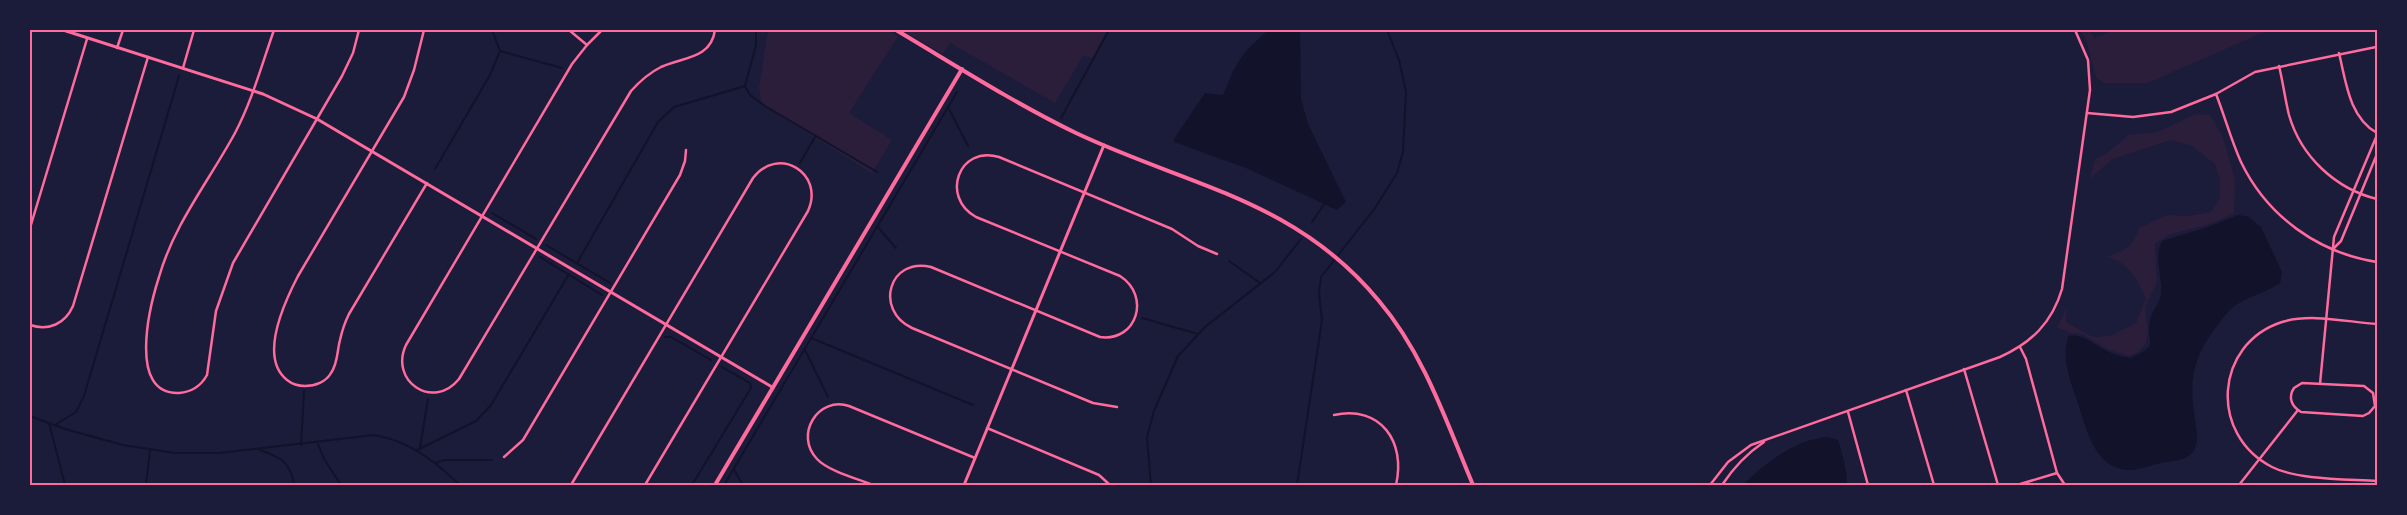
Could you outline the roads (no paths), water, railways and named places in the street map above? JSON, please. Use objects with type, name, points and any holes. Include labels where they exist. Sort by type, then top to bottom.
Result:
[{"type":"main road","points":[[896,30],[1047,118],[1104,145],[1254,205],[1304,232],[1331,252],[1380,301],[1410,343],[1430,382],[1473,485]]},
{"type":"main road","points":[[715,485],[962,69]]},
{"type":"street","points":[[63,30],[252,90],[317,118],[772,387]]},
{"type":"street","points":[[118,48],[123,30]]},
{"type":"street","points":[[183,68],[194,30]]},
{"type":"street","points":[[274,30],[235,132],[179,228],[159,275],[149,324],[147,365],[152,379],[167,391],[177,393],[190,390],[198,386],[207,375],[216,311],[229,271],[346,69],[359,30]]},
{"type":"street","points":[[424,30],[410,84],[298,276],[282,310],[275,342],[275,362],[282,375],[289,382],[299,386],[313,385],[330,375],[336,362],[342,331],[349,314],[427,183]]},
{"type":"street","points":[[569,30],[587,45]]},
{"type":"street","points":[[602,30],[572,64],[404,349],[403,371],[410,383],[418,389],[438,392],[448,389],[456,383],[631,91],[654,71],[702,53],[710,44],[715,30]]},
{"type":"street","points":[[1710,485],[1719,472],[1737,454],[1751,445],[2000,357],[2020,347],[2042,328],[2054,310],[2060,296],[2087,113],[2090,72],[2084,49],[2075,30]]},
{"type":"street","points":[[30,228],[87,39]]},
{"type":"street","points":[[2087,113],[2124,117],[2156,115],[2185,107],[2216,94],[2247,76],[2279,66],[2376,47]]},
{"type":"street","points":[[2320,384],[2334,237],[2377,134],[2363,121],[2353,106],[2339,53]]},
{"type":"street","points":[[30,325],[39,328],[52,327],[63,320],[71,310],[148,57]]},
{"type":"street","points":[[2279,66],[2290,116],[2300,138],[2322,168],[2353,192],[2377,199]]},
{"type":"street","points":[[2216,94],[2235,149],[2257,189],[2278,213],[2295,228],[2333,250],[2377,262]]},
{"type":"street","points":[[964,485],[1104,145]]},
{"type":"street","points":[[504,457],[523,440],[611,292],[680,175],[685,161],[686,150]]},
{"type":"street","points":[[2333,250],[2341,241],[2377,154]]},
{"type":"street","points":[[1117,407],[1093,403],[904,324],[891,307],[890,293],[893,284],[906,269],[926,266],[1104,337],[1120,334],[1134,319],[1138,307],[1137,297],[1126,280],[971,214],[961,204],[957,194],[958,175],[963,167],[975,158],[994,156],[1172,229],[1198,246],[1218,254]]},
{"type":"street","points":[[570,485],[756,174],[764,167],[774,164],[794,166],[808,181],[812,191],[810,206],[645,485]]},
{"type":"street","points":[[2377,324],[2298,319],[2272,327],[2250,342],[2235,364],[2227,395],[2230,418],[2241,441],[2260,459],[2287,473],[2377,481]]},
{"type":"street","points":[[2020,347],[2026,359],[2057,473],[2065,485]]},
{"type":"street","points":[[1964,369],[1998,485]]},
{"type":"street","points":[[2302,383],[2320,384],[2364,386],[2370,389],[2376,397],[2375,409],[2363,416],[2303,412],[2298,410],[2291,398],[2294,388],[2302,383]]},
{"type":"street","points":[[1906,390],[1934,485]]},
{"type":"street","points":[[873,485],[824,465],[813,455],[808,441],[809,427],[815,415],[823,409],[836,404],[850,406],[975,458]]},
{"type":"street","points":[[2239,485],[2298,410]]},
{"type":"street","points":[[1848,412],[1868,485]]},
{"type":"street","points":[[1334,415],[1345,413],[1362,415],[1384,426],[1390,433],[1398,452],[1399,463],[1396,485]]},
{"type":"street","points":[[987,428],[1099,475],[1110,485]]},
{"type":"street","points":[[1722,485],[1748,453],[1767,440]]},
{"type":"street","points":[[2017,485],[2057,473]]},
{"type":"waterway","points":[[492,30],[500,51],[562,68]]},
{"type":"waterway","points":[[756,30],[756,45],[745,86],[750,95],[765,106],[877,172]]},
{"type":"waterway","points":[[1061,118],[1109,30]]},
{"type":"waterway","points":[[1297,485],[1322,320],[1319,293],[1321,277],[1375,208],[1397,173],[1403,152],[1406,92],[1399,60],[1387,30]]},
{"type":"waterway","points":[[435,169],[490,75],[500,51]]},
{"type":"waterway","points":[[55,425],[76,412],[84,396],[179,76]]},
{"type":"waterway","points":[[577,263],[658,122],[674,107],[745,86]]},
{"type":"waterway","points":[[724,485],[957,92]]},
{"type":"waterway","points":[[948,107],[968,146]]},
{"type":"waterway","points":[[800,163],[815,137]]},
{"type":"waterway","points":[[1312,222],[1325,203]]},
{"type":"waterway","points":[[492,213],[536,239]]},
{"type":"waterway","points":[[877,226],[896,248]]},
{"type":"waterway","points":[[1151,485],[1147,437],[1154,411],[1178,356],[1205,327],[1275,272],[1301,239]]},
{"type":"waterway","points":[[546,245],[610,283]]},
{"type":"waterway","points":[[540,257],[602,295]]},
{"type":"waterway","points":[[1229,261],[1260,283]]},
{"type":"waterway","points":[[417,450],[476,421],[491,405],[569,274]]},
{"type":"waterway","points":[[1142,318],[1198,334]]},
{"type":"waterway","points":[[665,337],[671,337],[711,360]]},
{"type":"waterway","points":[[811,338],[973,405]]},
{"type":"waterway","points":[[805,350],[828,397]]},
{"type":"waterway","points":[[692,485],[751,388],[750,383],[722,367]]},
{"type":"waterway","points":[[301,445],[304,391]]},
{"type":"waterway","points":[[420,448],[428,399]]},
{"type":"waterway","points":[[30,416],[65,429],[123,445],[175,453],[219,453],[374,435],[399,442],[421,453],[460,485]]},
{"type":"waterway","points":[[49,423],[65,485]]},
{"type":"waterway","points":[[318,444],[324,459],[341,485]]},
{"type":"waterway","points":[[146,485],[150,450]]},
{"type":"waterway","points":[[260,450],[279,458],[287,466],[294,485]]},
{"type":"waterway","points":[[435,463],[445,460],[492,460]]},
{"type":"waterway","points":[[734,470],[743,485]]}]
